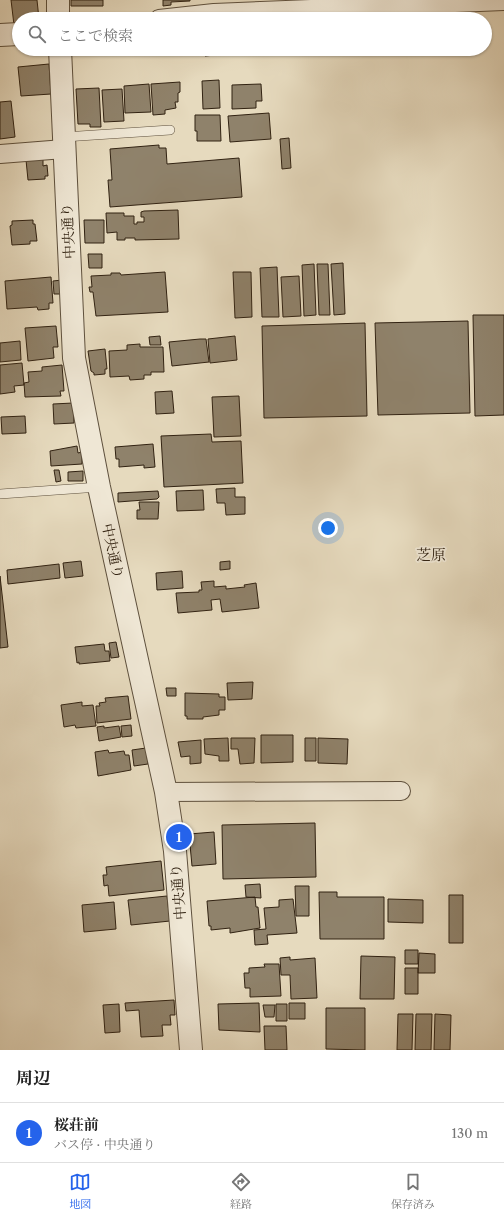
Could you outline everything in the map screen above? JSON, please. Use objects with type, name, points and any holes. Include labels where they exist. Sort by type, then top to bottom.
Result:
[{"type":"street","points":[[58,0],[58,12]]},
{"type":"street","points":[[236,12],[504,0]]},
{"type":"street","points":[[0,35],[12,34]]},
{"type":"street","name":"中央通り","points":[[60,56],[74,358],[99,487],[166,792],[175,851],[191,1050]]},
{"type":"street","points":[[0,154],[64,143]]},
{"type":"street","points":[[166,792],[401,791]]},
{"type":"lane","points":[[64,143],[170,130]]},
{"type":"lane","points":[[0,494],[99,487]]},
{"type":"building","points":[[11,0],[37,0],[38,12],[12,12]]},
{"type":"building","points":[[71,0],[103,0],[103,6],[71,6]]},
{"type":"building","points":[[163,0],[190,1],[171,2],[171,5],[163,6]]},
{"type":"building","points":[[49,64],[51,94],[21,96],[18,67]]},
{"type":"building","points":[[219,80],[220,108],[203,109],[202,81]]},
{"type":"building","points":[[180,82],[178,102],[175,102],[176,108],[165,110],[165,114],[153,115],[151,84]]},
{"type":"building","points":[[149,84],[151,112],[125,113],[124,86]]},
{"type":"building","points":[[261,84],[262,101],[256,101],[256,108],[232,109],[232,85]]},
{"type":"building","points":[[99,88],[101,127],[90,127],[90,124],[78,124],[76,89]]},
{"type":"building","points":[[122,89],[124,121],[104,122],[102,90]]},
{"type":"building","points":[[11,101],[15,137],[0,139],[0,102]]},
{"type":"building","points":[[269,113],[271,139],[230,142],[228,116]]},
{"type":"building","points":[[195,115],[220,115],[221,141],[197,141],[197,131],[195,131]]},
{"type":"building","points":[[289,138],[291,168],[282,169],[280,139]]},
{"type":"building","points":[[159,145],[159,148],[166,148],[167,164],[239,158],[242,197],[110,207],[108,180],[112,180],[110,149]]},
{"type":"building","points":[[43,159],[43,166],[47,165],[48,176],[45,176],[45,179],[28,180],[26,160]]},
{"type":"building","points":[[178,210],[179,239],[135,240],[135,238],[125,238],[125,240],[117,240],[117,232],[107,233],[106,213],[124,213],[124,216],[134,216],[134,224],[137,224],[137,222],[144,222],[144,217],[141,217],[141,212]]},
{"type":"building","points":[[33,220],[33,224],[35,224],[37,241],[30,241],[30,244],[12,245],[10,226],[12,225],[12,221]]},
{"type":"building","points":[[84,220],[104,220],[104,243],[85,243]]},
{"type":"building","points":[[88,254],[102,254],[102,268],[89,268]]},
{"type":"building","points":[[343,263],[345,314],[334,315],[331,264]]},
{"type":"building","points":[[314,264],[316,315],[304,316],[302,265]]},
{"type":"building","points":[[317,264],[328,264],[330,315],[319,315]]},
{"type":"building","points":[[277,267],[279,317],[262,317],[260,268]]},
{"type":"building","points":[[165,272],[168,312],[96,316],[93,292],[90,292],[89,287],[92,287],[91,276],[111,275],[111,273],[120,273],[121,275]]},
{"type":"building","points":[[233,272],[251,272],[252,317],[235,318]]},
{"type":"building","points":[[299,276],[301,316],[283,317],[281,277]]},
{"type":"building","points":[[51,277],[53,303],[49,303],[49,309],[38,310],[37,307],[7,309],[5,281]]},
{"type":"building","points":[[62,280],[63,294],[54,294],[53,281]]},
{"type":"building","points":[[473,315],[504,315],[504,415],[475,416]]},
{"type":"building","points":[[468,321],[470,413],[378,415],[375,323]]},
{"type":"building","points":[[365,323],[367,416],[264,418],[262,326]]},
{"type":"building","points":[[56,326],[58,347],[53,347],[54,358],[28,361],[25,328]]},
{"type":"building","points":[[160,336],[161,345],[150,345],[149,337]]},
{"type":"building","points":[[235,336],[237,360],[210,363],[208,339]]},
{"type":"building","points":[[206,339],[209,362],[172,366],[169,342]]},
{"type":"building","points":[[20,341],[21,360],[0,362],[0,343]]},
{"type":"building","points":[[140,344],[140,347],[163,347],[164,372],[151,372],[151,375],[144,375],[144,379],[130,380],[129,376],[110,377],[109,351],[127,350],[127,345]]},
{"type":"building","points":[[105,349],[107,369],[105,369],[105,374],[94,375],[91,371],[88,351]]},
{"type":"building","points":[[22,363],[24,385],[14,386],[15,392],[0,394],[0,365]]},
{"type":"building","points":[[62,365],[64,391],[60,391],[61,396],[25,397],[24,383],[29,382],[28,372],[42,371],[42,367]]},
{"type":"building","points":[[172,391],[174,413],[156,414],[155,392]]},
{"type":"building","points":[[239,396],[241,436],[214,437],[212,397]]},
{"type":"building","points":[[73,403],[74,423],[54,424],[53,404]]},
{"type":"building","points":[[25,416],[26,433],[2,434],[1,417]]},
{"type":"building","points":[[211,434],[212,442],[241,441],[243,483],[164,487],[161,436]]},
{"type":"building","points":[[153,444],[155,467],[144,468],[144,465],[119,467],[119,459],[116,459],[115,447]]},
{"type":"building","points":[[77,446],[78,453],[82,452],[82,464],[51,466],[50,451]]},
{"type":"building","points":[[54,470],[59,470],[61,481],[56,482]]},
{"type":"building","points":[[83,471],[83,481],[68,481],[68,472]]},
{"type":"building","points":[[235,488],[235,497],[245,497],[245,514],[226,515],[225,503],[217,503],[216,489]]},
{"type":"building","points":[[203,490],[204,510],[177,511],[176,491]]},
{"type":"building","points":[[158,491],[159,497],[157,499],[118,502],[118,493]]},
{"type":"building","points":[[139,502],[159,502],[158,519],[137,519],[137,510],[140,510]]},
{"type":"building","points":[[81,561],[83,576],[65,578],[63,563]]},
{"type":"building","points":[[230,561],[230,569],[220,570],[220,562]]},
{"type":"building","points":[[59,564],[60,578],[8,584],[7,570]]},
{"type":"building","points":[[182,571],[183,588],[157,590],[156,573]]},
{"type":"building","points":[[0,576],[8,647],[0,648]]},
{"type":"building","points":[[214,581],[214,587],[226,586],[226,589],[245,587],[244,585],[256,583],[259,608],[222,612],[220,599],[211,600],[212,610],[178,613],[176,593],[199,592],[199,590],[202,590],[201,582]]},
{"type":"building","points":[[116,642],[119,657],[111,658],[109,643]]},
{"type":"building","points":[[104,644],[105,651],[109,651],[110,661],[77,663],[75,647]]},
{"type":"building","points":[[253,682],[252,699],[228,700],[227,683]]},
{"type":"building","points":[[166,688],[176,688],[176,696],[167,696]]},
{"type":"building","points":[[185,693],[219,694],[219,697],[225,697],[225,710],[219,710],[219,715],[203,717],[203,719],[187,719],[187,716],[185,716]]},
{"type":"building","points":[[128,696],[131,719],[97,723],[96,706],[100,706],[99,703],[106,702],[105,698]]},
{"type":"building","points":[[82,702],[82,706],[93,705],[96,726],[76,728],[75,725],[64,727],[61,705]]},
{"type":"building","points":[[131,725],[132,736],[122,737],[121,726]]},
{"type":"building","points":[[104,726],[104,728],[119,726],[121,737],[99,741],[97,727]]},
{"type":"building","points":[[261,735],[293,735],[293,762],[261,763]]},
{"type":"building","points":[[228,738],[229,761],[219,761],[219,756],[205,754],[204,739]]},
{"type":"building","points":[[231,738],[255,738],[254,763],[240,764],[238,749],[231,749]]},
{"type":"building","points":[[305,738],[316,738],[316,761],[305,761]]},
{"type":"building","points":[[318,738],[348,739],[347,764],[318,763]]},
{"type":"building","points":[[201,740],[201,763],[190,764],[190,756],[181,757],[178,742]]},
{"type":"building","points":[[146,748],[148,764],[134,766],[132,750]]},
{"type":"building","points":[[108,750],[109,753],[124,751],[125,755],[129,755],[131,770],[98,776],[95,752]]},
{"type":"building","points":[[315,823],[316,877],[223,879],[222,825]]},
{"type":"building","points":[[214,832],[216,864],[192,866],[189,834]]},
{"type":"building","points":[[161,861],[164,890],[109,896],[108,885],[104,886],[103,875],[107,875],[106,867]]},
{"type":"building","points":[[260,884],[261,898],[246,897],[245,885]]},
{"type":"building","points":[[295,886],[309,886],[309,916],[296,916]]},
{"type":"building","points":[[319,892],[337,892],[337,897],[384,897],[384,939],[320,939]]},
{"type":"building","points":[[449,895],[463,895],[463,943],[449,943]]},
{"type":"building","points":[[167,896],[170,921],[131,925],[128,900]]},
{"type":"building","points":[[255,897],[256,907],[258,907],[260,928],[230,933],[230,928],[211,930],[211,926],[209,926],[207,901]]},
{"type":"building","points":[[293,899],[297,933],[267,935],[268,944],[255,945],[254,930],[266,929],[264,908],[279,907],[279,900]]},
{"type":"building","points":[[388,899],[423,900],[423,923],[388,922]]},
{"type":"building","points":[[114,902],[116,929],[84,932],[82,905]]},
{"type":"building","points":[[405,950],[418,950],[418,964],[405,964]]},
{"type":"building","points":[[419,953],[435,954],[435,973],[418,973]]},
{"type":"building","points":[[361,956],[395,957],[394,999],[360,999]]},
{"type":"building","points":[[290,957],[290,960],[315,958],[317,998],[291,999],[290,975],[281,975],[280,958]]},
{"type":"building","points":[[264,964],[279,964],[281,996],[250,997],[250,988],[245,988],[244,973],[249,973],[249,968],[265,967]]},
{"type":"building","points":[[405,968],[418,968],[418,994],[405,994]]},
{"type":"building","points":[[174,1000],[175,1015],[170,1015],[171,1025],[162,1025],[163,1036],[141,1037],[139,1010],[126,1011],[125,1003]]},
{"type":"building","points":[[259,1003],[260,1032],[219,1030],[218,1004]]},
{"type":"building","points":[[289,1003],[305,1003],[305,1019],[289,1019]]},
{"type":"building","points":[[119,1004],[120,1032],[105,1033],[103,1005]]},
{"type":"building","points":[[276,1004],[287,1004],[287,1021],[276,1021]]},
{"type":"building","points":[[263,1005],[275,1005],[274,1017],[265,1017]]},
{"type":"building","points":[[326,1008],[365,1008],[365,1050],[326,1049]]},
{"type":"building","points":[[398,1014],[413,1014],[412,1050],[397,1050]]},
{"type":"building","points":[[416,1014],[432,1014],[431,1050],[415,1050]]},
{"type":"building","points":[[435,1014],[451,1015],[450,1050],[434,1050]]},
{"type":"building","points":[[264,1026],[286,1026],[287,1050],[265,1050]]},
{"type":"place","name":"桜荘前","points":[[179,837]]},
{"type":"district","name":"芝原","points":[[431,555]]}]
